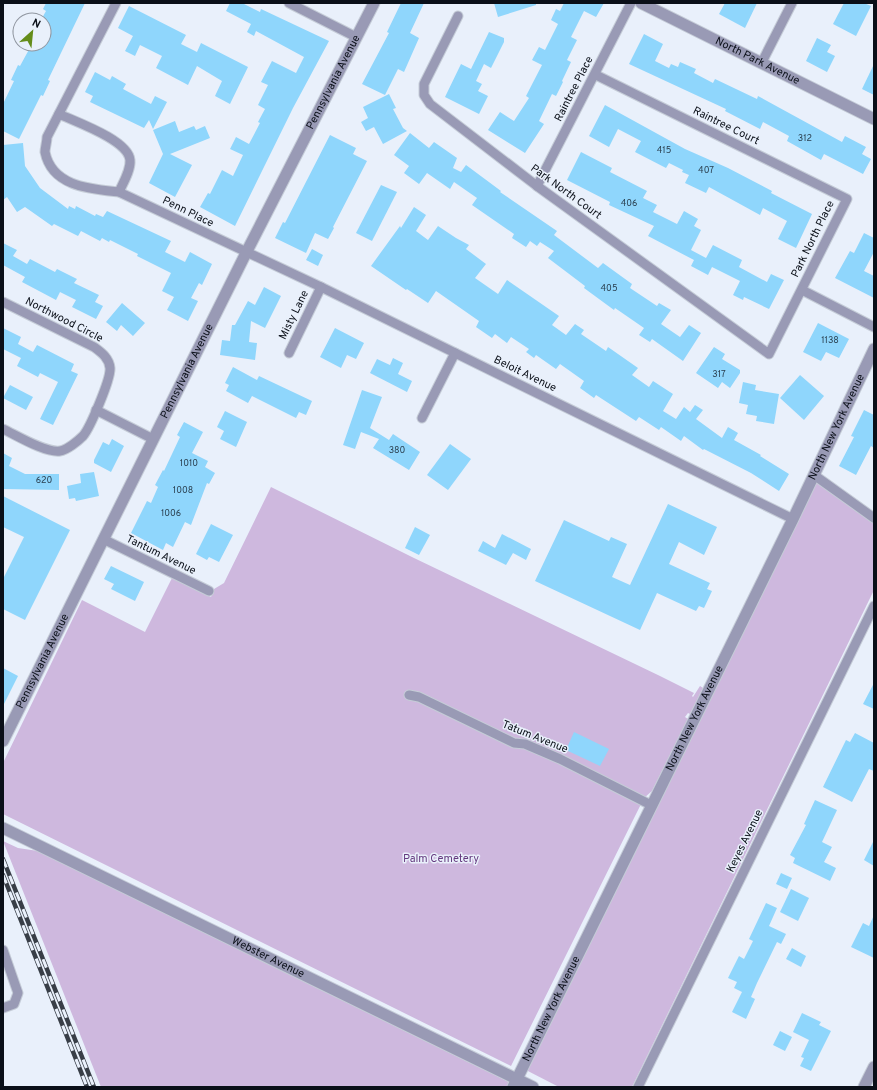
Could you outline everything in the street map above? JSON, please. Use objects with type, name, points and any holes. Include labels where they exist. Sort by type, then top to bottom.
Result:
[{"type":"street","name":"Penn Place","points":[[116,3],[48,137],[45,152],[51,166],[64,179],[84,188],[119,192],[246,254]]},
{"type":"street","points":[[289,3],[356,37]]},
{"type":"street","name":"Pennsylvania Avenue","points":[[3,741],[246,254],[374,3]]},
{"type":"street","name":"Raintree Place","points":[[538,186],[596,75],[631,3]]},
{"type":"street","name":"North Park Avenue","points":[[641,3],[874,118]]},
{"type":"street","points":[[762,62],[792,3]]},
{"type":"street","name":"Park North Court","points":[[458,16],[424,84],[424,95],[430,104],[538,186],[769,354]]},
{"type":"street","name":"Raintree Court","points":[[596,75],[846,200]]},
{"type":"street","points":[[59,114],[119,143],[127,151],[130,161],[128,171],[119,192]]},
{"type":"street","name":"Park North Place","points":[[769,354],[846,200]]},
{"type":"street","name":"Beloit Avenue","points":[[246,254],[321,287],[793,519]]},
{"type":"street","name":"Misty Lane","points":[[289,353],[321,287]]},
{"type":"street","name":"Park North Place","points":[[802,290],[874,327]]},
{"type":"street","name":"Northwood Circle","points":[[3,302],[94,347],[106,357],[110,369],[108,384],[96,410],[84,435],[74,444],[60,451],[44,448],[3,429]]},
{"type":"street","name":"North New York Avenue","points":[[514,1083],[793,519],[874,349]]},
{"type":"street","points":[[422,418],[455,353]]},
{"type":"street","points":[[96,410],[153,439]]},
{"type":"street","points":[[814,475],[874,518]]},
{"type":"street","name":"Tantum Avenue","points":[[103,539],[209,591]]},
{"type":"street","name":"Keyes Avenue","points":[[638,1087],[874,606]]},
{"type":"street","name":"Tatum Avenue","points":[[409,696],[419,697],[514,743],[525,744],[560,759],[651,806]]},
{"type":"street","name":"Webster Avenue","points":[[3,827],[514,1083],[533,1087]]},
{"type":"street","points":[[3,950],[18,993],[14,1004],[3,1008]]},
{"type":"street","points":[[864,1087],[874,1067]]},
{"type":"green space","points":[[817,481],[874,521],[874,590],[632,1087],[559,1087],[522,1068]]},
{"type":"green space","name":"Palm Cemetery","points":[[271,487],[414,558],[660,676],[694,693],[692,696],[693,697],[700,686],[703,688],[690,714],[688,713],[685,717],[688,719],[652,791],[644,798],[511,1066],[3,814],[3,763],[82,600],[145,632],[172,578],[211,597],[214,589],[224,583]]},
{"type":"green space","points":[[3,841],[18,848],[38,851],[509,1082],[507,1087],[101,1087]]},
{"type":"building","points":[[46,3],[85,3],[48,80],[50,81],[43,96],[41,95],[19,139],[3,131],[3,104],[14,81],[11,80],[18,65],[20,66],[28,52],[52,52],[52,12],[45,12],[43,9]]},
{"type":"building","points":[[230,3],[242,3],[260,12],[261,9],[329,41],[293,108],[235,226],[200,207],[208,193],[210,194],[222,170],[233,176],[243,155],[230,149],[236,137],[249,144],[260,123],[258,122],[265,109],[258,105],[268,85],[261,82],[272,61],[296,73],[304,57],[256,31],[254,36],[247,32],[251,24],[226,11]]},
{"type":"building","points":[[401,3],[424,3],[410,33],[419,38],[404,72],[398,69],[385,95],[362,84],[389,33],[387,32]]},
{"type":"building","points":[[494,3],[536,3],[536,5],[498,17]]},
{"type":"building","points":[[564,3],[604,3],[596,17],[584,11],[571,37],[577,40],[567,60],[571,62],[562,81],[563,82],[556,96],[552,94],[539,121],[544,124],[525,153],[488,130],[500,112],[514,121],[529,98],[526,96],[542,65],[532,60],[539,47],[545,50],[558,24],[551,20],[556,9],[560,11]]},
{"type":"building","points":[[725,3],[757,3],[745,28],[719,14]]},
{"type":"building","points":[[844,3],[864,3],[871,6],[856,36],[833,24]]},
{"type":"building","points":[[129,6],[186,35],[181,44],[197,52],[201,43],[248,67],[230,104],[215,96],[222,81],[197,66],[188,85],[156,68],[162,56],[140,45],[135,56],[125,51],[133,36],[118,28]]},
{"type":"building","points":[[489,32],[504,38],[504,42],[491,68],[484,64],[476,81],[482,84],[478,91],[488,96],[479,114],[445,97],[461,64],[471,69]]},
{"type":"building","points":[[644,34],[663,44],[655,61],[669,68],[671,64],[678,67],[680,62],[696,69],[694,73],[713,83],[715,79],[757,99],[758,96],[842,142],[845,136],[866,147],[862,154],[871,159],[863,174],[824,154],[821,160],[787,141],[789,136],[763,122],[760,129],[725,111],[726,109],[629,64]]},
{"type":"building","points":[[817,38],[831,45],[827,52],[835,56],[827,72],[806,61]]},
{"type":"building","points":[[874,64],[874,95],[862,89]]},
{"type":"building","points":[[95,72],[110,80],[112,76],[126,84],[123,89],[151,104],[155,96],[167,102],[153,129],[149,120],[144,128],[90,102],[93,96],[85,92]]},
{"type":"building","points":[[389,94],[396,108],[393,109],[403,128],[407,131],[383,144],[374,127],[366,131],[361,122],[368,118],[363,107]]},
{"type":"building","points":[[605,105],[685,149],[728,168],[772,191],[771,193],[812,214],[796,248],[778,239],[787,221],[763,208],[760,215],[709,187],[706,193],[685,183],[689,175],[682,172],[683,170],[669,163],[666,168],[635,152],[641,141],[618,129],[609,147],[589,136]]},
{"type":"building","points":[[175,121],[179,132],[194,126],[196,130],[205,126],[210,138],[170,154],[192,165],[175,197],[149,183],[163,154],[153,130]]},
{"type":"building","points":[[410,133],[429,148],[434,142],[457,158],[453,168],[461,172],[466,165],[501,191],[500,192],[557,231],[554,235],[598,268],[603,263],[632,284],[630,288],[657,306],[659,303],[671,310],[661,324],[680,337],[689,325],[701,333],[683,361],[652,339],[650,342],[639,335],[644,328],[615,308],[614,310],[584,288],[585,286],[548,258],[554,251],[540,242],[537,246],[530,241],[526,247],[512,238],[514,234],[472,205],[477,198],[454,182],[450,189],[427,173],[419,184],[404,173],[409,166],[394,155]]},
{"type":"building","points":[[330,135],[356,148],[353,154],[367,161],[328,239],[315,233],[306,253],[275,238],[283,222],[285,223]]},
{"type":"building","points":[[23,143],[25,166],[40,188],[68,209],[69,206],[75,209],[76,206],[95,216],[96,214],[103,217],[107,211],[171,241],[165,252],[185,262],[190,252],[212,264],[202,285],[199,283],[191,298],[198,301],[188,321],[167,310],[174,297],[162,291],[171,273],[137,256],[138,254],[110,240],[109,242],[102,238],[100,241],[81,231],[78,236],[54,224],[52,226],[25,207],[17,212],[7,197],[3,200],[3,145]]},
{"type":"building","points":[[581,152],[612,168],[610,172],[647,191],[643,198],[657,205],[653,212],[677,224],[684,211],[698,219],[694,226],[701,230],[691,250],[706,258],[713,245],[742,260],[739,267],[767,282],[771,274],[784,280],[769,309],[744,297],[743,300],[733,295],[740,281],[712,267],[708,275],[691,266],[694,260],[648,236],[654,226],[609,205],[610,202],[567,180]]},
{"type":"building","points":[[381,185],[397,192],[372,241],[356,233]]},
{"type":"building","points":[[414,207],[426,215],[416,231],[428,240],[438,226],[469,245],[466,249],[486,264],[475,278],[498,294],[507,280],[559,316],[552,325],[566,335],[575,324],[584,330],[581,334],[606,351],[608,347],[638,368],[632,375],[649,387],[653,381],[673,394],[663,411],[676,419],[684,407],[690,412],[695,405],[703,410],[696,419],[722,438],[728,427],[738,433],[734,440],[761,455],[760,456],[789,474],[779,491],[751,473],[704,449],[703,450],[684,436],[681,441],[661,427],[659,430],[639,417],[636,421],[596,395],[594,398],[580,388],[584,381],[560,364],[556,369],[536,355],[534,358],[526,352],[529,349],[511,337],[507,343],[495,334],[492,338],[476,327],[479,321],[436,291],[428,303],[371,266],[400,226],[401,228]]},
{"type":"building","points":[[864,233],[874,238],[874,252],[864,271],[874,276],[874,298],[835,278],[850,251],[854,253]]},
{"type":"building","points":[[3,243],[17,250],[13,256],[27,264],[30,259],[55,272],[57,269],[77,279],[74,283],[99,295],[95,302],[103,306],[96,319],[72,307],[76,300],[60,292],[56,300],[22,282],[25,277],[3,265]]},
{"type":"building","points":[[312,249],[323,255],[318,266],[306,260]]},
{"type":"building","points":[[264,287],[281,296],[265,328],[251,321],[249,342],[257,343],[255,360],[220,355],[222,340],[230,341],[232,325],[235,325],[248,301],[255,305]]},
{"type":"building","points":[[122,303],[145,323],[133,336],[121,325],[117,331],[106,322]]},
{"type":"building","points":[[818,323],[849,339],[839,358],[826,352],[821,361],[803,352]]},
{"type":"building","points":[[3,328],[21,337],[18,344],[33,352],[37,345],[74,364],[71,371],[78,374],[53,425],[40,419],[58,382],[40,373],[38,377],[17,366],[21,358],[3,349]]},
{"type":"building","points":[[335,328],[364,343],[356,359],[347,355],[341,368],[320,357]]},
{"type":"building","points":[[714,347],[725,354],[722,359],[740,370],[740,373],[730,388],[722,382],[718,388],[696,373]]},
{"type":"building","points":[[393,358],[403,363],[398,374],[412,381],[407,392],[370,373],[377,359],[390,365]]},
{"type":"building","points":[[233,367],[257,380],[259,376],[312,401],[306,415],[299,412],[296,418],[252,396],[248,403],[226,391],[229,385],[225,383]]},
{"type":"building","points":[[800,375],[824,396],[804,420],[780,398]]},
{"type":"building","points":[[743,382],[756,385],[755,390],[779,394],[774,424],[756,421],[757,416],[746,414],[748,405],[739,403]]},
{"type":"building","points":[[10,385],[33,397],[26,410],[3,398]]},
{"type":"building","points":[[362,390],[382,397],[370,428],[389,440],[393,434],[420,452],[409,470],[373,448],[379,439],[361,432],[355,449],[343,445]]},
{"type":"building","points":[[864,410],[874,415],[874,448],[871,446],[856,475],[839,466],[854,437],[851,436]]},
{"type":"building","points":[[225,411],[247,422],[236,447],[220,439],[224,431],[217,427]]},
{"type":"building","points":[[184,422],[203,432],[192,453],[208,461],[205,467],[215,473],[209,484],[207,483],[191,525],[185,522],[173,547],[166,543],[163,550],[131,533],[147,501],[151,503],[158,487],[155,485],[163,470],[164,471],[180,437],[177,435]]},
{"type":"building","points":[[112,439],[124,446],[111,472],[94,463],[94,460],[103,442],[109,445]]},
{"type":"building","points":[[450,444],[471,459],[448,490],[427,475]]},
{"type":"building","points":[[3,453],[12,458],[9,466],[25,474],[59,474],[59,490],[3,489]]},
{"type":"building","points":[[94,472],[99,496],[76,501],[75,498],[69,499],[67,486],[81,483],[80,474]]},
{"type":"building","points":[[3,496],[70,530],[25,620],[3,609],[3,579],[24,537],[3,527]]},
{"type":"building","points":[[668,504],[717,527],[704,555],[679,542],[669,564],[710,583],[707,589],[712,591],[704,608],[699,606],[696,611],[657,593],[640,630],[535,581],[564,520],[609,541],[611,537],[627,544],[612,577],[630,585]]},
{"type":"building","points":[[211,524],[233,535],[219,562],[209,557],[207,560],[196,554]]},
{"type":"building","points":[[415,527],[430,535],[419,555],[405,548]]},
{"type":"building","points":[[502,534],[531,549],[526,560],[513,553],[506,565],[478,551],[483,541],[495,548]]},
{"type":"building","points":[[111,566],[144,582],[135,601],[111,589],[114,584],[104,579]]},
{"type":"building","points":[[3,668],[18,676],[3,706]]},
{"type":"building","points":[[874,683],[874,709],[863,704]]},
{"type":"building","points":[[574,732],[609,749],[600,766],[566,750]]},
{"type":"building","points":[[855,733],[874,743],[874,771],[869,769],[852,802],[823,787],[846,740],[850,742]]},
{"type":"building","points":[[815,800],[837,810],[822,842],[832,847],[824,862],[836,868],[830,881],[793,863],[795,858],[790,855],[806,825],[804,824]]},
{"type":"building","points":[[874,840],[874,866],[864,860]]},
{"type":"building","points":[[781,873],[792,878],[787,889],[776,884]]},
{"type":"building","points":[[791,889],[809,898],[798,921],[780,912]]},
{"type":"building","points":[[766,903],[777,908],[769,926],[786,934],[781,944],[777,942],[757,983],[751,997],[755,999],[746,1019],[732,1012],[742,992],[734,988],[737,982],[728,978],[739,956],[744,959],[753,941],[749,939]]},
{"type":"building","points":[[874,915],[874,958],[851,947],[863,923],[869,926]]},
{"type":"building","points":[[792,948],[806,956],[801,967],[786,959]]},
{"type":"building","points":[[802,1013],[821,1022],[819,1025],[831,1031],[811,1071],[800,1066],[804,1058],[801,1057],[809,1040],[793,1032]]},
{"type":"building","points":[[780,1031],[792,1037],[785,1051],[773,1045]]},
{"type":"railway","points":[[3,859],[94,1087]]},
{"type":"railway","points":[[3,875],[87,1087]]}]
